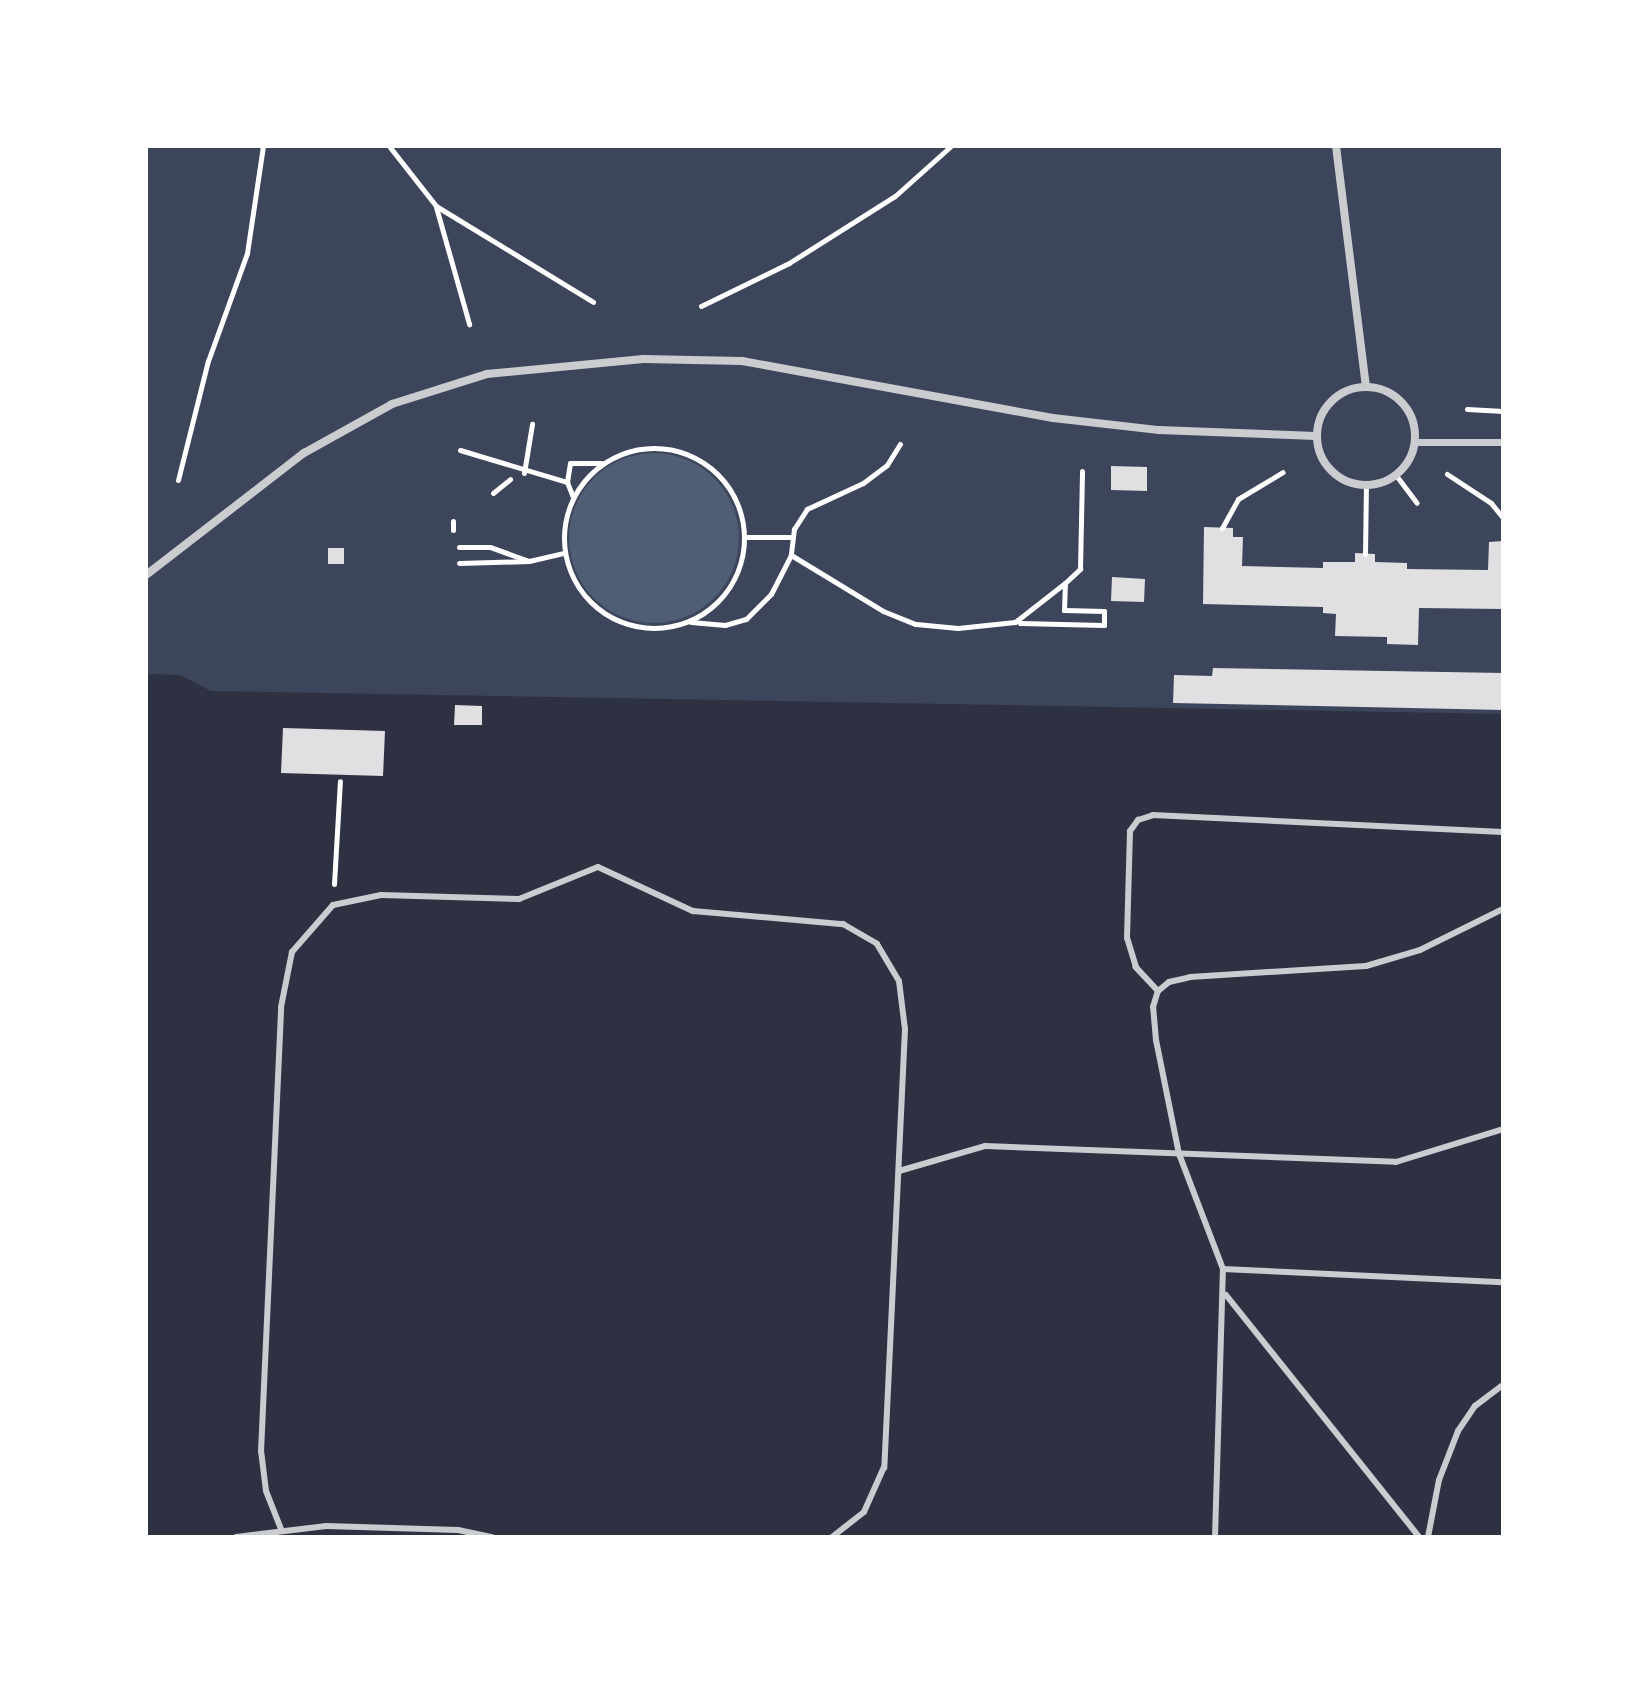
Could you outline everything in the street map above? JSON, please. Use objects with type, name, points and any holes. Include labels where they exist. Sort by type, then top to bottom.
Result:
[{"type":"street","points":[[1336,146],[1366,386]]},
{"type":"street","points":[[146,575],[304,453],[392,404],[487,374],[643,359],[742,361],[1053,418],[1159,430],[1316,436]]},
{"type":"street","points":[[1366,386],[1383,389],[1403,403],[1415,425],[1416,442],[1401,471],[1366,485],[1339,478],[1327,467],[1316,436],[1325,407],[1350,389],[1366,386]]},
{"type":"street","points":[[1416,442],[1503,442]]},
{"type":"lane","points":[[1158,991],[1136,967],[1127,938],[1130,831],[1138,820],[1153,815],[1503,832]]},
{"type":"lane","points":[[281,1529],[266,1491],[261,1452],[281,1007],[292,952],[333,905],[381,895],[519,899],[588,868],[606,867],[657,898],[693,911],[843,924],[877,944],[894,969],[903,995],[899,1171],[884,1467],[864,1512],[832,1537]]},
{"type":"lane","points":[[1215,1537],[1226,1295],[1223,1269],[1179,1154],[1156,1040],[1153,1007],[1158,991],[1169,982],[1190,977],[1366,966],[1420,950],[1503,909]]},
{"type":"lane","points":[[899,1171],[985,1146],[1396,1162],[1503,1129]]},
{"type":"lane","points":[[1223,1269],[1503,1282]]},
{"type":"lane","points":[[1226,1295],[1419,1537]]},
{"type":"lane","points":[[1428,1537],[1436,1492],[1458,1431],[1475,1406],[1503,1385]]},
{"type":"lane","points":[[236,1537],[281,1529],[405,1528],[492,1537]]},
{"type":"path","points":[[178,480],[208,361],[247,253],[263,146]]},
{"type":"path","points":[[389,146],[436,206],[593,302]]},
{"type":"path","points":[[701,306],[789,263],[895,196],[951,146]]},
{"type":"path","points":[[436,206],[469,324]]},
{"type":"path","points":[[1467,409],[1503,411]]},
{"type":"path","points":[[524,473],[532,424]]},
{"type":"path","points":[[602,463],[573,497],[565,518],[565,553],[574,582],[604,613],[645,628],[688,622],[725,625],[746,619],[771,594],[791,555],[791,537],[807,509],[863,483],[887,465],[900,444]]},
{"type":"path","points":[[573,497],[567,482],[570,463],[602,463],[645,447],[689,454],[723,479],[735,496],[745,537],[736,577],[707,611],[688,622]]},
{"type":"path","points":[[460,450],[524,473],[567,482]]},
{"type":"path","points":[[1015,622],[1080,569],[1082,471]]},
{"type":"path","points":[[1222,528],[1238,499],[1283,472]]},
{"type":"path","points":[[1447,474],[1491,503],[1503,518]]},
{"type":"path","points":[[1398,478],[1417,503]]},
{"type":"path","points":[[493,493],[510,479]]},
{"type":"path","points":[[1365,554],[1366,485]]},
{"type":"path","points":[[453,521],[453,530]]},
{"type":"path","points":[[745,537],[791,537]]},
{"type":"path","points":[[459,547],[490,547],[529,561]]},
{"type":"path","points":[[459,563],[529,561],[565,553]]},
{"type":"path","points":[[791,555],[883,611],[916,624],[958,628],[1015,622],[1104,625],[1104,611],[1064,610],[1065,583]]},
{"type":"path","points":[[333,905],[340,781]]},
{"type":"shaded area","points":[[146,146],[1503,146],[1503,714],[211,691],[180,675],[146,674]]},
{"type":"shaded area","points":[[654,453],[687,459],[714,478],[733,505],[739,538],[733,571],[714,598],[687,617],[654,623],[621,617],[594,598],[575,571],[569,538],[575,505],[594,478],[621,459]]},
{"type":"building","points":[[1111,466],[1147,467],[1147,491],[1111,490]]},
{"type":"building","points":[[1204,527],[1233,528],[1233,537],[1243,537],[1242,566],[1323,568],[1323,562],[1355,562],[1355,553],[1375,554],[1375,562],[1407,563],[1407,569],[1488,570],[1489,542],[1503,541],[1503,609],[1419,608],[1418,645],[1387,644],[1387,637],[1335,636],[1336,614],[1323,613],[1323,607],[1203,604]]},
{"type":"building","points":[[328,548],[344,548],[344,564],[328,564]]},
{"type":"building","points":[[1112,577],[1145,579],[1144,602],[1111,601]]},
{"type":"building","points":[[1213,668],[1503,673],[1503,710],[1173,703],[1174,675],[1212,676]]},
{"type":"building","points":[[455,705],[482,706],[482,725],[454,725]]},
{"type":"building","points":[[283,728],[385,731],[383,776],[281,773]]}]
